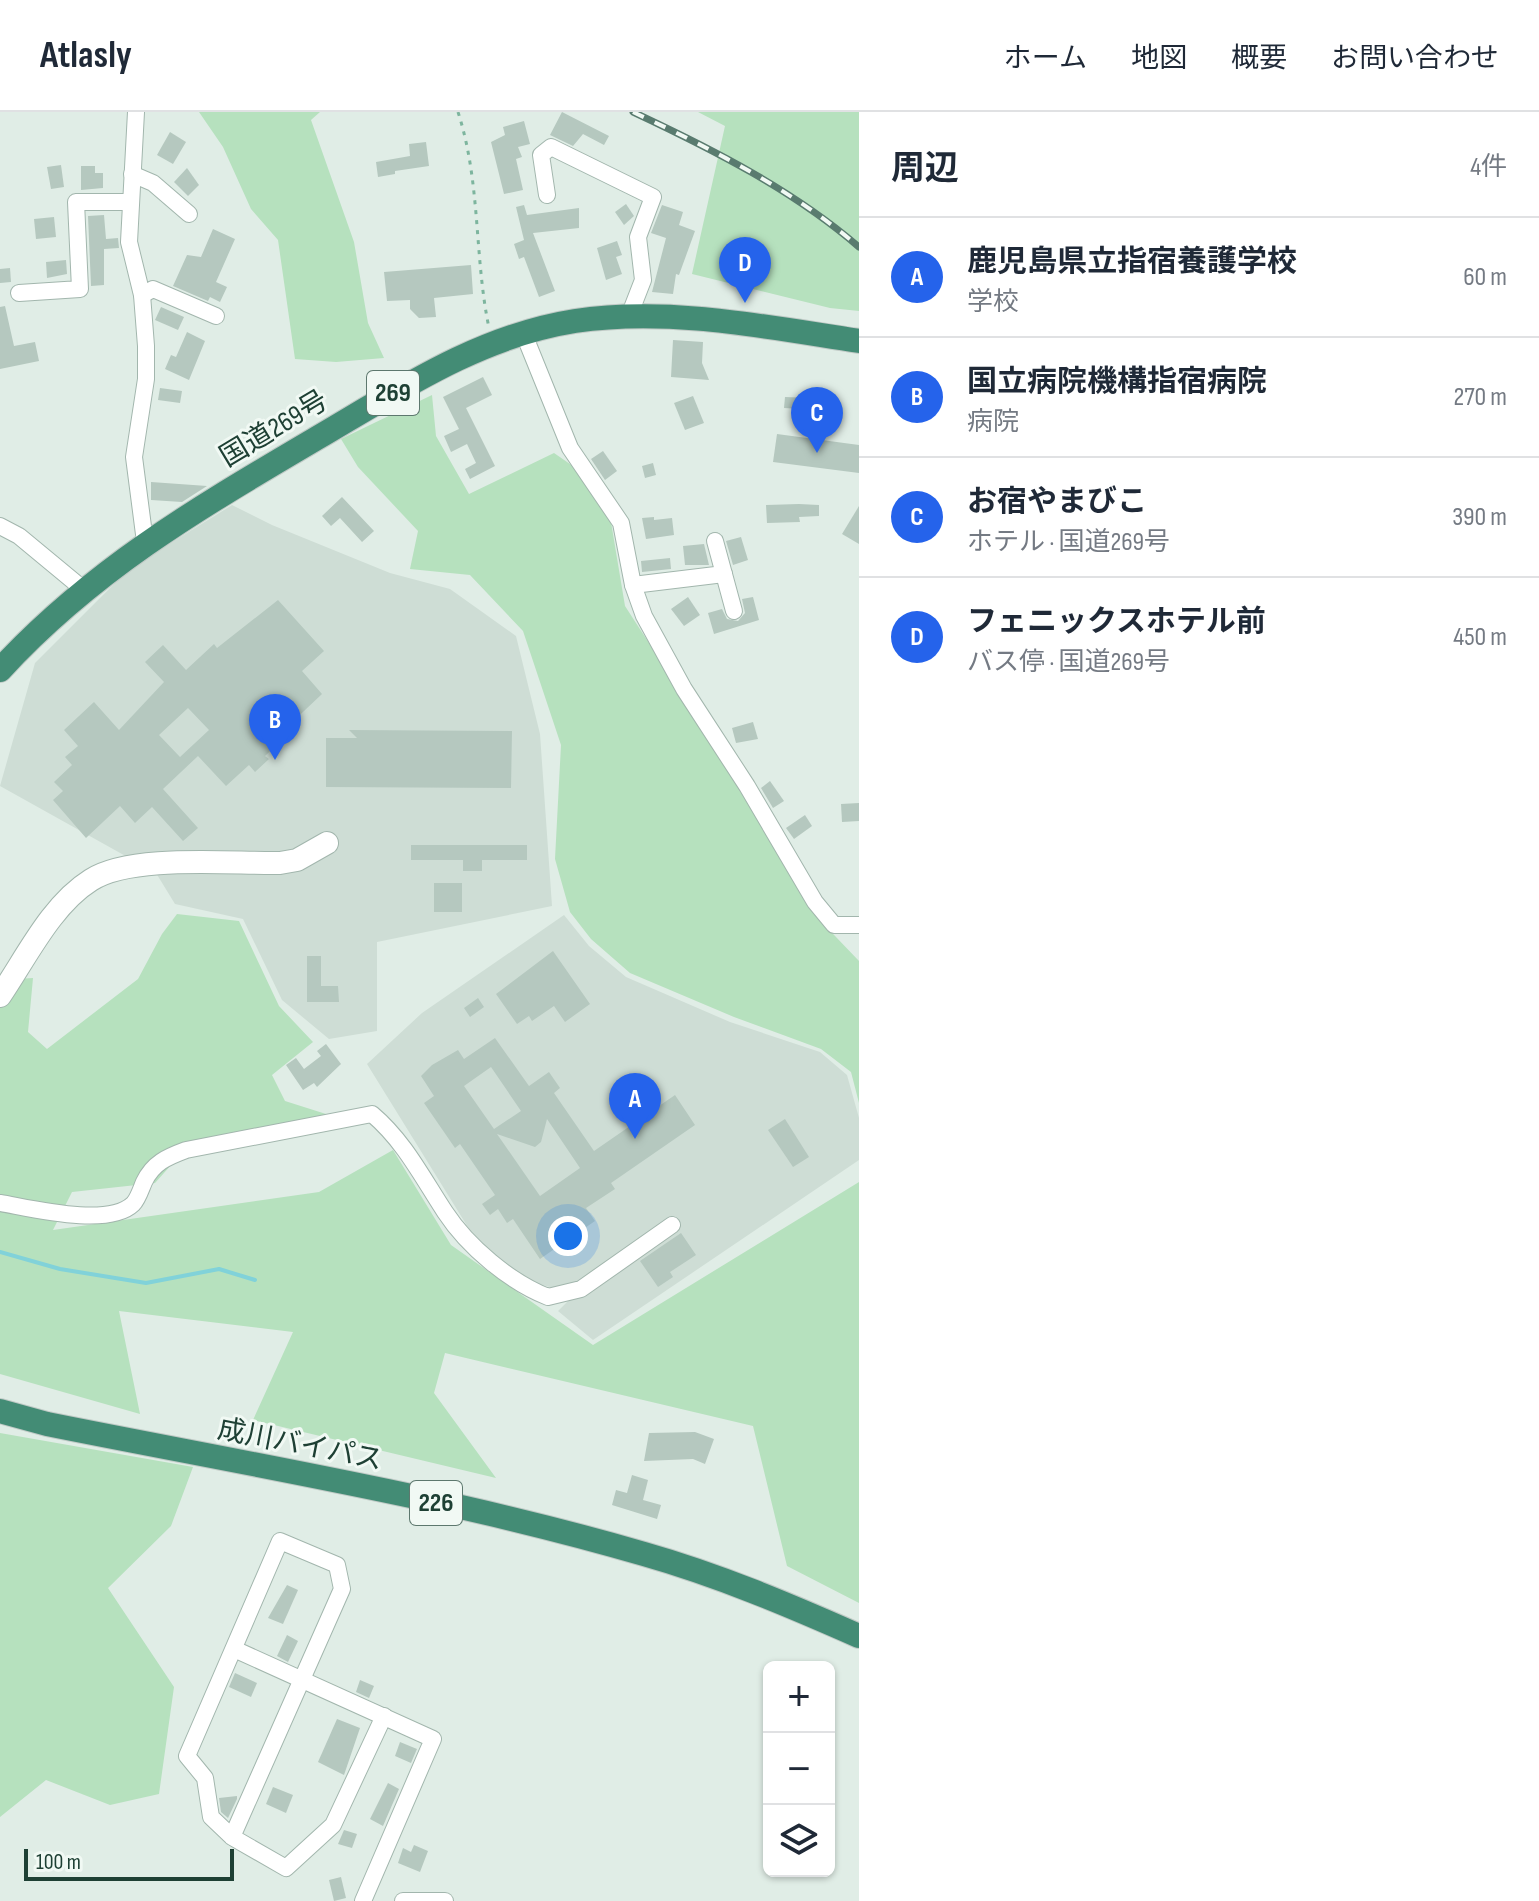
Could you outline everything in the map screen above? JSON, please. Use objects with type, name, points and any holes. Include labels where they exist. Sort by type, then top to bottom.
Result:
[{"type":"highway","name":"国道269号","points":[[0,670],[83,589],[145,542],[409,384],[493,343],[523,332],[572,322],[629,316],[753,326],[859,341]]},
{"type":"highway","name":"成川バイパス","points":[[0,1411],[47,1424],[532,1523],[647,1554],[722,1580],[859,1636]]},
{"type":"street","points":[[136,112],[128,202],[129,242],[142,295],[146,379],[134,457],[145,542]]},
{"type":"street","points":[[547,195],[541,155],[551,147],[653,197],[638,237],[643,280],[629,316]]},
{"type":"street","points":[[132,174],[153,183],[189,214]]},
{"type":"street","points":[[19,293],[80,289],[76,202],[128,202]]},
{"type":"street","points":[[142,295],[153,289],[216,316]]},
{"type":"street","points":[[523,332],[570,448],[621,523],[633,585],[644,616],[684,689],[747,786],[815,902],[834,925],[859,925]]},
{"type":"street","points":[[0,526],[19,536],[83,589]]},
{"type":"street","points":[[715,541],[734,611]]},
{"type":"street","points":[[633,585],[724,574]]},
{"type":"street","points":[[0,996],[56,914],[91,879],[120,868],[167,863],[280,863],[297,860],[327,843]]},
{"type":"street","points":[[0,1203],[71,1216],[123,1209],[133,1205],[150,1170],[165,1158],[186,1150],[372,1114],[404,1146],[466,1240],[521,1284],[548,1297],[581,1289],[672,1225]]},
{"type":"street","points":[[232,1837],[342,1589],[337,1565],[280,1541],[187,1756],[205,1778],[211,1817],[232,1837],[286,1868],[333,1825],[384,1716]]},
{"type":"street","points":[[234,1649],[433,1739],[363,1901]]},
{"type":"street","points":[[403,1901],[445,1901]]},
{"type":"path","points":[[458,112],[469,147],[476,196],[482,296],[493,343]]},
{"type":"shaded area","points":[[232,505],[272,525],[390,573],[450,589],[516,636],[540,734],[552,906],[377,942],[377,1031],[329,1039],[282,1000],[243,919],[175,904],[156,873],[0,786],[35,663],[129,569]]},
{"type":"shaded area","points":[[564,915],[589,946],[626,977],[730,1022],[820,1052],[847,1075],[859,1118],[859,1160],[593,1340],[558,1311],[568,1301],[563,1291],[526,1280],[474,1237],[367,1064],[422,1013]]},
{"type":"green space","points":[[199,112],[320,112],[311,120],[354,242],[368,323],[384,358],[336,362],[295,359],[278,240],[251,209],[223,147]]},
{"type":"green space","points":[[698,112],[859,112],[859,311],[830,308],[692,274],[725,126]]},
{"type":"green space","points":[[432,395],[436,436],[469,494],[554,453],[583,473],[610,516],[625,606],[722,756],[813,913],[859,961],[859,1103],[851,1072],[821,1049],[734,1017],[630,973],[591,939],[570,912],[555,859],[561,745],[523,631],[470,575],[410,569],[418,531],[358,467],[341,439]]},
{"type":"green space","points":[[177,914],[239,921],[279,1006],[313,1042],[272,1075],[285,1101],[326,1114],[322,1125],[180,1155],[155,1183],[72,1192],[53,1230],[319,1192],[393,1150],[451,1245],[593,1345],[859,1182],[859,1603],[787,1566],[753,1426],[445,1353],[434,1393],[496,1478],[253,1420],[293,1332],[119,1311],[140,1414],[0,1374],[0,980],[33,978],[28,1032],[47,1049],[138,979],[162,934]]},
{"type":"green space","points":[[0,1433],[193,1467],[171,1526],[108,1588],[174,1687],[159,1794],[110,1805],[46,1780],[0,1817]]},
{"type":"building","points":[[562,112],[609,136],[604,145],[583,134],[573,146],[550,135]]},
{"type":"building","points":[[524,121],[530,144],[518,147],[522,157],[516,159],[523,190],[504,194],[491,142],[505,135],[503,127]]},
{"type":"building","points":[[170,132],[186,142],[173,164],[157,155]]},
{"type":"building","points":[[426,142],[429,166],[378,177],[376,162],[410,156],[409,144]]},
{"type":"building","points":[[61,165],[64,187],[51,189],[47,167]]},
{"type":"building","points":[[81,166],[95,166],[95,173],[103,173],[103,188],[81,190]]},
{"type":"building","points":[[187,168],[199,185],[188,196],[174,182]]},
{"type":"building","points":[[626,204],[634,216],[624,225],[615,212]]},
{"type":"building","points":[[524,205],[527,215],[579,208],[579,228],[533,233],[555,291],[539,297],[524,257],[519,259],[514,244],[524,240],[516,207]]},
{"type":"building","points":[[662,205],[683,212],[679,225],[695,231],[679,275],[676,274],[673,294],[652,292],[666,238],[651,233]]},
{"type":"building","points":[[104,215],[106,239],[118,238],[119,248],[104,249],[104,285],[91,286],[88,216]]},
{"type":"building","points":[[54,217],[56,237],[36,239],[34,219]]},
{"type":"building","points":[[213,229],[235,239],[216,282],[227,287],[220,302],[210,297],[208,301],[173,286],[187,255],[201,257]]},
{"type":"building","points":[[617,241],[622,255],[616,257],[622,274],[606,280],[597,248]]},
{"type":"building","points":[[66,260],[67,274],[47,278],[46,262]]},
{"type":"building","points":[[471,265],[473,294],[434,298],[436,317],[419,318],[410,309],[410,300],[387,301],[384,272]]},
{"type":"building","points":[[10,268],[11,282],[0,283],[0,269]]},
{"type":"building","points":[[5,306],[14,346],[35,342],[39,361],[0,369],[0,307]]},
{"type":"building","points":[[161,307],[184,317],[178,330],[155,320]]},
{"type":"building","points":[[187,332],[205,341],[189,380],[165,369],[171,355],[176,357]]},
{"type":"building","points":[[673,340],[703,342],[702,363],[709,380],[671,377]]},
{"type":"building","points":[[483,377],[492,395],[466,408],[495,466],[470,479],[465,469],[476,463],[467,444],[451,452],[444,436],[459,429],[443,397]]},
{"type":"building","points":[[160,388],[182,391],[180,403],[158,400]]},
{"type":"building","points":[[693,396],[704,423],[685,430],[674,403]]},
{"type":"building","points":[[785,397],[814,398],[813,415],[801,414],[801,409],[784,408]]},
{"type":"building","points":[[777,434],[859,445],[859,473],[773,462]]},
{"type":"building","points":[[603,451],[617,471],[605,480],[591,459]]},
{"type":"building","points":[[653,463],[656,475],[645,478],[642,466]]},
{"type":"building","points":[[151,482],[207,486],[182,502],[151,500]]},
{"type":"building","points":[[342,497],[374,531],[362,542],[340,518],[331,526],[322,516]]},
{"type":"building","points":[[766,505],[819,505],[819,516],[799,517],[800,522],[767,523]]},
{"type":"building","points":[[859,506],[859,544],[842,534]]},
{"type":"building","points":[[654,517],[654,520],[672,518],[674,535],[646,539],[642,518]]},
{"type":"building","points":[[741,537],[748,560],[733,565],[726,541]]},
{"type":"building","points":[[704,544],[709,565],[685,565],[683,546]]},
{"type":"building","points":[[670,558],[671,569],[642,572],[641,561]]},
{"type":"building","points":[[688,597],[700,615],[684,626],[671,609]]},
{"type":"building","points":[[753,597],[759,620],[714,634],[708,613],[722,609],[727,619],[738,621],[745,613],[742,599]]},
{"type":"building","points":[[278,600],[324,651],[302,671],[322,694],[286,728],[290,732],[265,756],[269,759],[255,772],[249,765],[226,786],[198,756],[163,789],[198,828],[183,841],[152,807],[135,823],[120,806],[86,838],[53,800],[63,791],[54,782],[72,765],[65,757],[78,746],[64,730],[94,702],[119,730],[164,682],[145,662],[163,645],[186,670],[214,644],[217,648]],"holes":[[[188,708],[209,730],[180,757],[159,735]]]},
{"type":"building","points":[[753,722],[758,739],[736,743],[732,728]]},
{"type":"building","points":[[349,730],[512,731],[511,788],[326,787],[326,738],[357,738]]},
{"type":"building","points":[[770,781],[784,801],[773,808],[761,788]]},
{"type":"building","points":[[859,803],[859,821],[842,822],[841,804]]},
{"type":"building","points":[[805,815],[812,826],[794,839],[786,828]]},
{"type":"building","points":[[411,845],[527,845],[527,860],[482,860],[482,871],[463,871],[463,860],[411,860]]},
{"type":"building","points":[[434,883],[462,883],[462,912],[434,912]]},
{"type":"building","points":[[553,951],[590,1004],[565,1022],[554,1006],[532,1021],[529,1016],[517,1024],[496,994]]},
{"type":"building","points":[[307,956],[321,956],[321,986],[338,986],[339,1002],[307,1002]]},
{"type":"building","points":[[478,998],[484,1007],[470,1017],[464,1008]]},
{"type":"building","points":[[495,1038],[529,1086],[549,1072],[560,1088],[554,1093],[594,1151],[675,1095],[695,1125],[611,1183],[615,1189],[586,1208],[595,1221],[540,1259],[513,1219],[507,1223],[498,1209],[490,1215],[482,1204],[495,1195],[460,1144],[455,1148],[424,1103],[434,1096],[421,1076],[432,1065],[458,1050],[464,1059]],"holes":[[[491,1067],[521,1111],[494,1129],[464,1086]],[[547,1119],[580,1168],[540,1196],[497,1134],[535,1147],[541,1142]]]},
{"type":"building","points":[[326,1044],[341,1064],[317,1087],[314,1083],[303,1090],[286,1065],[296,1058],[304,1069],[321,1056],[317,1051]]},
{"type":"building","points":[[785,1119],[809,1157],[793,1167],[768,1130]]},
{"type":"building","points":[[681,1233],[696,1255],[670,1272],[673,1277],[658,1287],[640,1261]]},
{"type":"building","points":[[695,1432],[714,1439],[705,1464],[693,1459],[644,1461],[649,1433]]},
{"type":"building","points":[[632,1475],[648,1480],[643,1500],[661,1505],[657,1519],[612,1505],[616,1490],[627,1493]]},
{"type":"building","points":[[287,1585],[298,1590],[283,1624],[268,1618]]},
{"type":"building","points":[[287,1635],[298,1641],[288,1662],[277,1656]]},
{"type":"building","points":[[235,1673],[257,1683],[251,1697],[229,1687]]},
{"type":"building","points":[[360,1680],[374,1686],[369,1698],[356,1692]]},
{"type":"building","points":[[337,1719],[360,1728],[344,1775],[318,1762]]},
{"type":"building","points":[[400,1742],[417,1749],[411,1763],[395,1756]]},
{"type":"building","points":[[388,1783],[399,1789],[383,1826],[370,1819]]},
{"type":"building","points":[[273,1787],[293,1795],[286,1813],[266,1804]]},
{"type":"building","points":[[237,1796],[228,1818],[221,1812],[219,1798]]},
{"type":"building","points":[[344,1830],[357,1834],[352,1848],[338,1844]]},
{"type":"building","points":[[414,1845],[428,1851],[420,1872],[398,1863],[403,1848],[411,1852]]},
{"type":"building","points":[[341,1877],[346,1898],[334,1901],[329,1880]]},
{"type":"waterway","points":[[0,1252],[60,1269],[146,1283],[219,1269],[255,1280]]},
{"type":"railway","points":[[633,112],[751,172],[807,207],[859,247]]},
{"type":"place","name":"フェニックスホテル前","points":[[745,303]]},
{"type":"place","name":"お宿やまびこ","points":[[817,453]]},
{"type":"place","name":"国立病院機構指宿病院","points":[[275,760]]},
{"type":"place","name":"鹿児島県立指宿養護学校","points":[[635,1139]]}]
